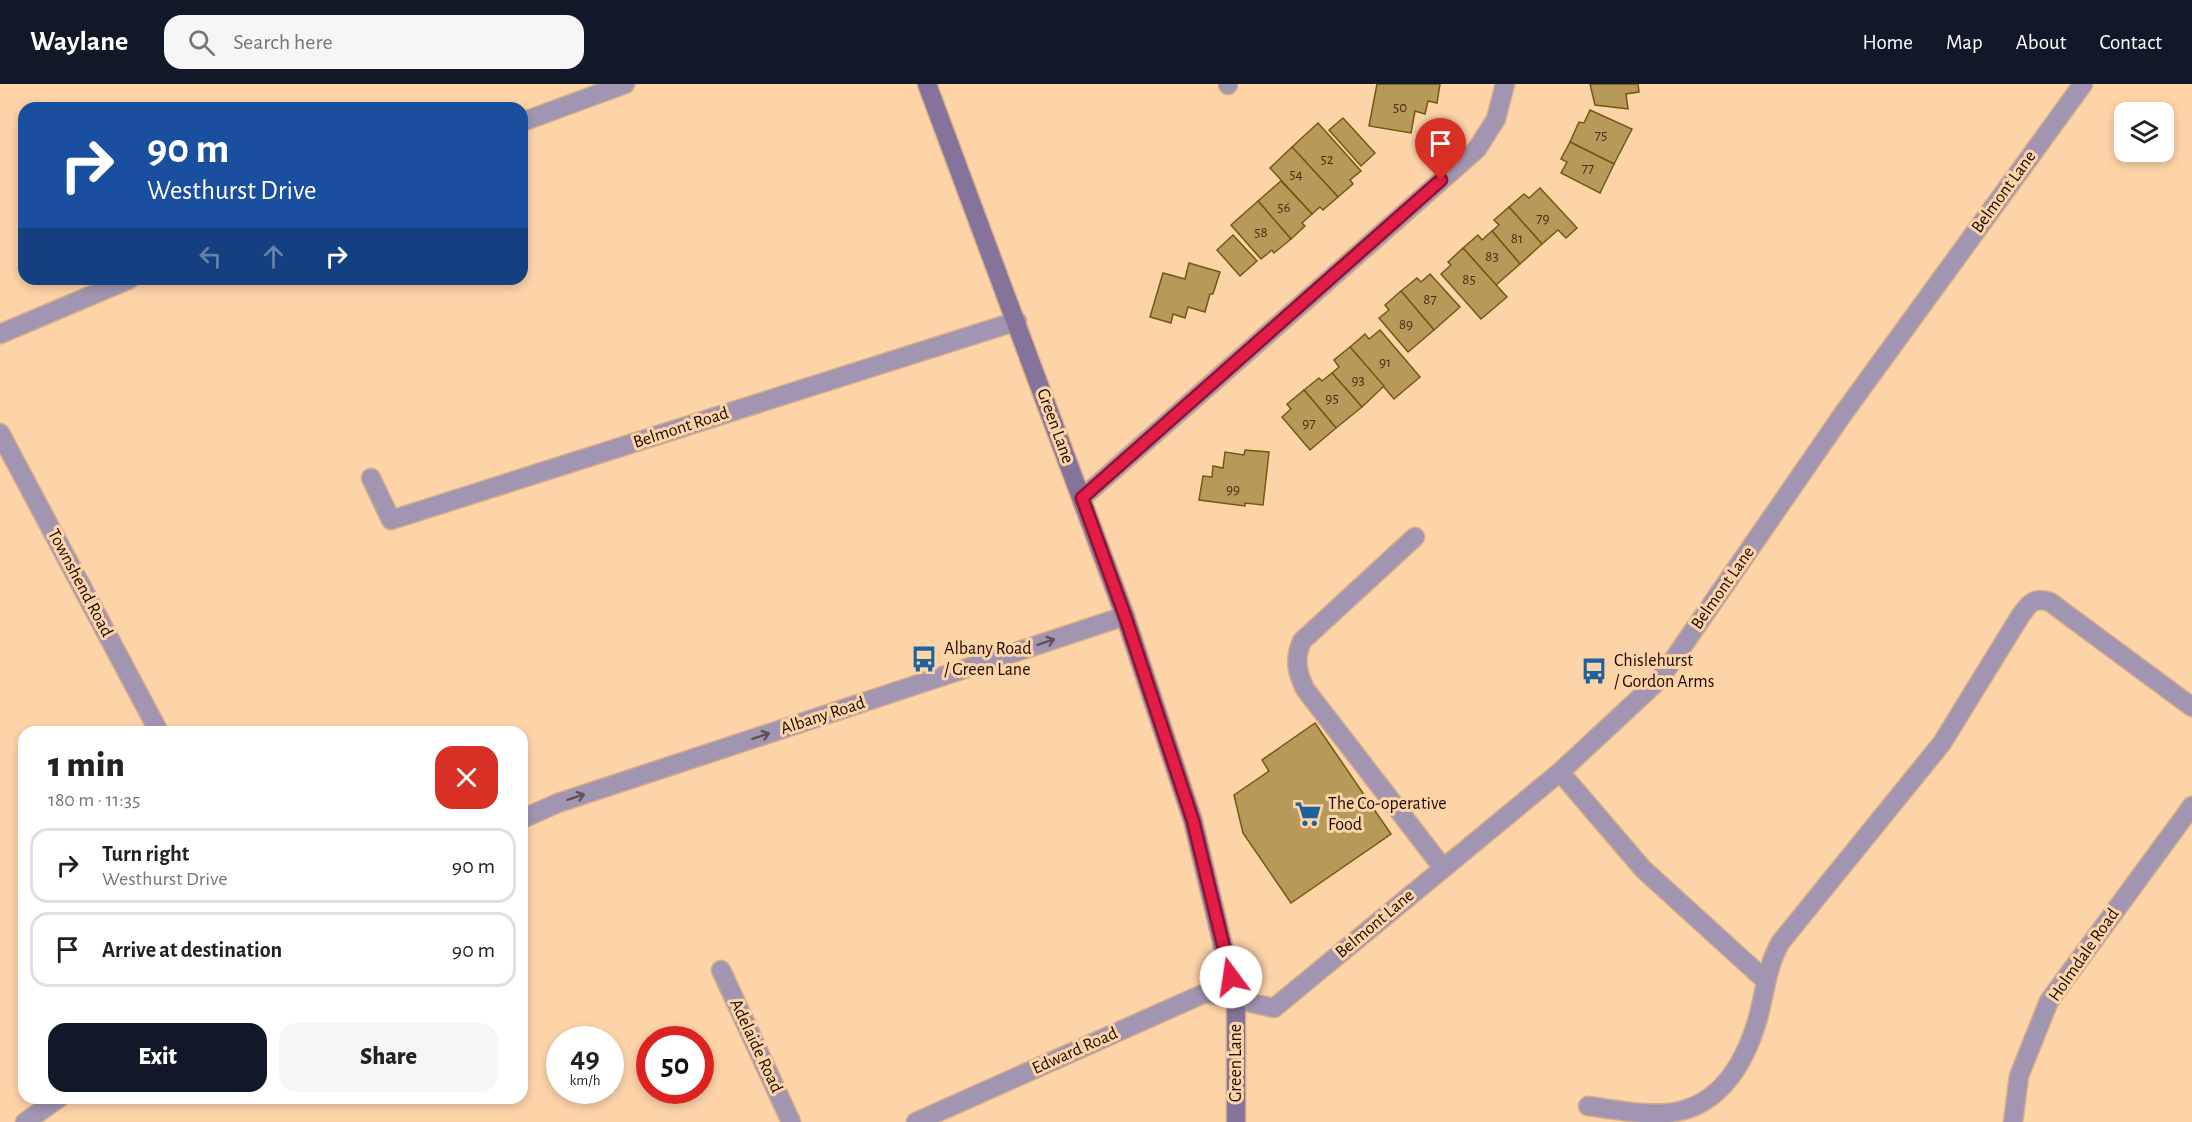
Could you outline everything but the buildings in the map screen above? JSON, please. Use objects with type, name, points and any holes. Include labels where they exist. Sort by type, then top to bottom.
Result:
[{"type":"main road","name":"Green Lane","points":[[927,84],[1125,616],[1193,821],[1236,1000],[1236,1122]]},
{"type":"street","points":[[528,120],[624,84]]},
{"type":"street","points":[[1082,498],[1477,148],[1496,119],[1505,84]]},
{"type":"street","name":"Belmont Lane","points":[[1236,1000],[1274,1008],[1560,772],[1660,679],[1843,414],[2082,84]]},
{"type":"street","points":[[0,334],[116,285]]},
{"type":"street","name":"Belmont Road","points":[[371,478],[391,520],[1017,321]]},
{"type":"street","name":"Townshend Road","points":[[0,433],[156,726]]},
{"type":"street","points":[[1415,537],[1302,641],[1297,652],[1296,669],[1305,689],[1443,868]]},
{"type":"street","points":[[1588,1106],[1640,1112],[1674,1112],[1701,1103],[1720,1090],[1737,1068],[1750,1039],[1758,1017],[1772,958],[1787,932],[1942,743],[2031,602],[2041,599],[2050,602],[2192,707]]},
{"type":"street","name":"Albany Road","points":[[528,816],[558,803],[1125,616]]},
{"type":"street","points":[[1560,772],[1643,869],[1765,980]]},
{"type":"street","name":"Holmdale Road","points":[[2013,1122],[2019,1076],[2049,1001],[2192,806]]},
{"type":"street","name":"Adelaide Road","points":[[721,970],[791,1122]]},
{"type":"street","name":"Edward Road","points":[[916,1122],[1205,993],[1236,1000]]},
{"type":"street","points":[[28,1121],[51,1104]]},
{"type":"place","name":"Albany Road / Green Lane","points":[[924,659]]},
{"type":"place","name":"Chislehurst / Gordon Arms","points":[[1594,671]]},
{"type":"place","name":"The Co-operative Food","points":[[1308,814]]},
{"type":"route","points":[[1231,977],[1193,821],[1125,616],[1082,498],[1441,180]]}]
